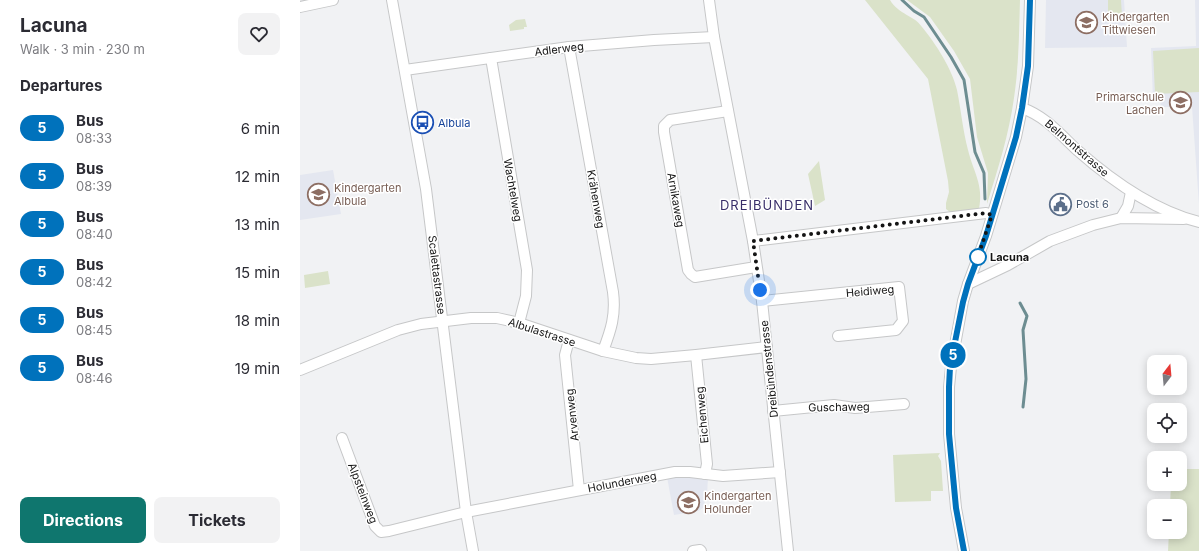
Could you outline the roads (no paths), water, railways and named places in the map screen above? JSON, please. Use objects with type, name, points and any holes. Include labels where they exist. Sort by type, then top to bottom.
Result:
[{"type":"street","points":[[300,8],[333,0]]},
{"type":"street","name":"Scalettastrasse","points":[[392,0],[426,189],[466,512],[473,551]]},
{"type":"street","name":"Dreibündenstrasse","points":[[709,0],[714,36],[753,241],[762,301],[788,551]]},
{"type":"street","points":[[964,551],[956,508],[949,434],[950,367],[968,284],[992,215],[1016,137],[1028,66],[1030,0]]},
{"type":"street","name":"Adlerweg","points":[[405,70],[569,47],[714,36]]},
{"type":"street","name":"Krähenweg","points":[[569,47],[615,306],[613,322],[603,351]]},
{"type":"street","name":"Wachtelweg","points":[[491,58],[527,270],[526,296],[519,322]]},
{"type":"street","name":"Belmontstrasse","points":[[1022,108],[1040,116],[1093,163],[1131,192],[1184,219]]},
{"type":"street","name":"Arnikaweg","points":[[728,111],[670,120],[666,122],[664,126],[688,270],[690,274],[695,277],[756,267]]},
{"type":"street","points":[[1121,218],[1128,206],[1131,192]]},
{"type":"street","points":[[753,241],[986,213],[992,215]]},
{"type":"street","name":"Belmontstrasse","points":[[968,284],[1008,265],[1050,241],[1093,225],[1121,218],[1184,219],[1199,222]]},
{"type":"street","name":"Heidiweg","points":[[762,301],[899,287],[902,321],[896,330],[838,336]]},
{"type":"street","name":"Albulastrasse","points":[[300,370],[385,334],[421,324],[483,317],[519,322],[603,351],[625,356],[651,359],[767,347]]},
{"type":"street","name":"Arvenweg","points":[[570,340],[565,355],[580,490]]},
{"type":"street","name":"Eichenweg","points":[[696,355],[707,464],[705,474]]},
{"type":"street","name":"Guschaweg","points":[[773,411],[834,405],[855,408],[904,404]]},
{"type":"street","name":"Alpsteinweg","points":[[342,438],[375,526],[381,532],[466,512]]},
{"type":"street","name":"Holunderweg","points":[[466,512],[674,472],[736,476],[780,472]]},
{"type":"street","points":[[693,551],[701,551]]},
{"type":"waterway","points":[[902,0],[914,11],[924,17],[951,57],[964,80],[975,152],[984,173],[985,199]]},
{"type":"waterway","points":[[1020,303],[1027,316],[1023,330],[1026,379],[1023,407]]},
{"type":"place","name":"Kindergarten Tittwiesen","points":[[1086,23]]},
{"type":"place","name":"Primarschule Lachen","points":[[1180,103]]},
{"type":"place","name":"Albula","points":[[423,123]]},
{"type":"place","name":"Kindergarten Albula","points":[[319,194]]},
{"type":"place","name":"Post 6","points":[[1060,204]]},
{"type":"place","name":"Lacuna","points":[[978,257]]},
{"type":"place","name":"Kindergarten Holunder","points":[[689,502]]},
{"type":"district","name":"DREIBÜNDEN","points":[[767,205]]}]
